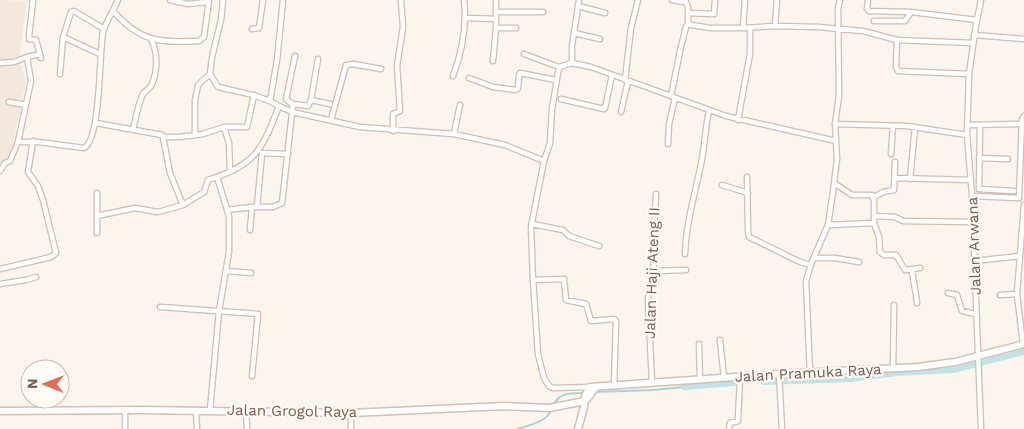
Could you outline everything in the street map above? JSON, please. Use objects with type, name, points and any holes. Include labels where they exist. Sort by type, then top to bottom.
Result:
[{"type":"street","points":[[0,63],[40,56],[36,40],[29,39],[33,0]]},
{"type":"street","points":[[18,142],[84,148],[88,145],[96,123],[100,54],[104,29],[118,0]]},
{"type":"street","points":[[151,40],[187,42],[202,41],[204,37],[208,1],[188,4],[170,0]]},
{"type":"street","points":[[223,0],[210,74],[218,87],[254,95],[292,112],[360,128],[454,134],[505,145],[544,161]]},
{"type":"street","points":[[252,29],[259,28],[263,0]]},
{"type":"street","points":[[270,101],[277,60],[283,0]]},
{"type":"street","points":[[393,131],[393,114],[400,111],[397,66],[402,28],[401,0]]},
{"type":"street","points":[[453,76],[459,59],[466,18],[464,0]]},
{"type":"street","points":[[493,61],[496,0]]},
{"type":"street","points":[[572,63],[572,46],[579,0]]},
{"type":"street","points":[[621,112],[631,28],[638,0]]},
{"type":"street","points":[[668,144],[669,124],[680,51],[688,24],[688,7],[685,1],[672,0]]},
{"type":"street","points":[[688,13],[714,14],[715,0]]},
{"type":"street","points":[[743,28],[745,0]]},
{"type":"street","points":[[775,26],[778,0]]},
{"type":"street","points":[[810,373],[806,281],[810,266],[828,225],[837,159],[835,124],[839,96],[838,29],[840,0]]},
{"type":"street","points":[[868,0],[868,11],[911,12],[977,20]]},
{"type":"street","name":"Jalan Arwana","points":[[981,0],[969,74],[968,125],[981,429]]},
{"type":"street","points":[[578,6],[605,13]]},
{"type":"street","points":[[60,74],[63,38],[72,11],[104,29]]},
{"type":"street","points":[[113,11],[130,27],[151,40],[155,47],[156,59],[152,85],[144,92],[133,129]]},
{"type":"street","points":[[496,12],[543,12]]},
{"type":"street","points":[[874,21],[904,21],[911,12]]},
{"type":"street","points":[[466,18],[496,19]]},
{"type":"street","points":[[688,24],[711,28],[775,26],[838,29],[863,31],[897,40],[973,43]]},
{"type":"street","points":[[496,28],[516,28]]},
{"type":"street","points":[[738,120],[750,54],[750,28]]},
{"type":"street","points":[[574,33],[600,38]]},
{"type":"street","points":[[974,35],[1024,40]]},
{"type":"street","points":[[63,38],[100,54]]},
{"type":"street","points":[[897,40],[896,67],[898,71],[969,74]]},
{"type":"street","points":[[524,54],[559,67],[572,63],[612,75],[738,120],[836,141]]},
{"type":"street","points":[[295,56],[286,99],[294,104],[308,106],[311,100],[318,60]]},
{"type":"street","points":[[0,171],[5,163],[10,162],[18,142],[31,81],[27,57]]},
{"type":"street","points":[[331,120],[346,65],[353,64],[381,69]]},
{"type":"street","points":[[559,67],[552,109],[550,143],[544,161],[532,224],[533,280],[538,354],[544,378],[549,386],[553,388],[589,393],[578,429]]},
{"type":"street","points":[[194,135],[195,100],[198,85],[210,74]]},
{"type":"street","points":[[469,78],[493,87],[516,90],[520,74],[556,80]]},
{"type":"street","points":[[561,99],[604,109],[612,75]]},
{"type":"street","points":[[96,123],[162,135],[163,137],[194,135],[224,127],[248,127],[254,95]]},
{"type":"street","points":[[311,100],[330,104]]},
{"type":"street","points":[[9,102],[26,105]]},
{"type":"street","points":[[228,210],[273,207],[282,203],[294,104]]},
{"type":"street","points":[[454,134],[460,105]]},
{"type":"street","points":[[97,216],[135,208],[158,212],[183,205],[204,192],[208,180],[245,164],[257,153],[267,138],[279,106]]},
{"type":"street","points":[[685,254],[686,231],[701,164],[706,137],[705,127],[709,111]]},
{"type":"street","points":[[1019,198],[1022,173],[1022,124],[1024,116]]},
{"type":"street","points":[[835,124],[915,127],[968,135]]},
{"type":"street","points":[[968,125],[1022,124]]},
{"type":"street","points":[[891,154],[893,126]]},
{"type":"street","points":[[980,126],[980,189],[1014,191]]},
{"type":"street","points":[[224,127],[229,143],[230,171]]},
{"type":"street","points":[[910,179],[915,127]]},
{"type":"street","points":[[163,137],[170,173],[183,205]]},
{"type":"street","points":[[0,270],[51,257],[56,253],[43,200],[38,186],[28,172],[33,142]]},
{"type":"street","points":[[250,230],[262,153],[288,154]]},
{"type":"street","points":[[979,158],[1008,159]]},
{"type":"street","points":[[874,198],[883,192],[894,190],[894,162]]},
{"type":"street","points":[[210,410],[219,311],[227,271],[230,233],[228,210],[217,177]]},
{"type":"street","points":[[747,177],[749,236],[810,266]]},
{"type":"street","points":[[895,178],[971,180]]},
{"type":"street","points":[[834,183],[852,195],[872,195],[874,198]]},
{"type":"street","points":[[722,185],[748,193]]},
{"type":"street","points":[[97,193],[97,233]]},
{"type":"street","name":"Jalan Haji Ateng II","points":[[652,383],[648,300],[649,291],[655,283],[656,194]]},
{"type":"street","points":[[972,196],[1019,198],[1022,199],[1024,204],[1017,294],[1024,344]]},
{"type":"street","points":[[874,198],[874,223],[880,237],[880,252],[884,255],[896,255],[905,270],[920,268]]},
{"type":"street","points":[[874,216],[895,217],[903,222],[973,222]]},
{"type":"street","points":[[828,225],[874,223]]},
{"type":"street","points":[[532,224],[563,230],[569,236],[599,246]]},
{"type":"street","points":[[974,262],[1020,256]]},
{"type":"street","points":[[814,258],[835,258],[859,262]]},
{"type":"street","points":[[654,271],[686,270]]},
{"type":"street","points":[[912,270],[917,303]]},
{"type":"street","points":[[227,271],[251,272]]},
{"type":"street","points":[[0,284],[36,277]]},
{"type":"street","points":[[533,280],[564,280],[566,300],[586,304],[592,321],[614,319],[616,321],[614,386]]},
{"type":"street","points":[[948,293],[957,295],[962,311],[976,314]]},
{"type":"street","points":[[1000,295],[1017,294]]},
{"type":"street","points":[[892,368],[894,305]]},
{"type":"street","points":[[160,307],[259,314],[252,376]]},
{"type":"street","points":[[720,340],[724,378]]},
{"type":"street","points":[[699,344],[700,380]]},
{"type":"street","name":"Jalan Pramuka Raya","points":[[589,393],[614,386],[935,365],[978,359],[1024,344]]},
{"type":"street","points":[[779,375],[782,429]]},
{"type":"street","points":[[729,429],[730,423],[738,420],[740,377]]},
{"type":"street","name":"Jalan Grogol Raya","points":[[0,411],[210,410],[351,412],[504,406],[549,408],[589,393]]},
{"type":"street","points":[[125,410],[125,429]]},
{"type":"street","points":[[196,410],[197,429]]},
{"type":"street","points":[[246,412],[247,429]]},
{"type":"street","points":[[351,412],[351,429]]},
{"type":"shaded area","points":[[0,0],[27,1],[19,60],[26,81],[11,152],[0,168]]},
{"type":"waterway","points":[[764,382],[852,379],[896,373],[953,370],[1024,352]]},
{"type":"waterway","points":[[684,387],[734,383]]},
{"type":"waterway","points":[[595,392],[684,387]]},
{"type":"waterway","points":[[553,406],[562,396],[570,393],[585,393]]},
{"type":"waterway","points":[[518,429],[542,420],[551,410]]}]
